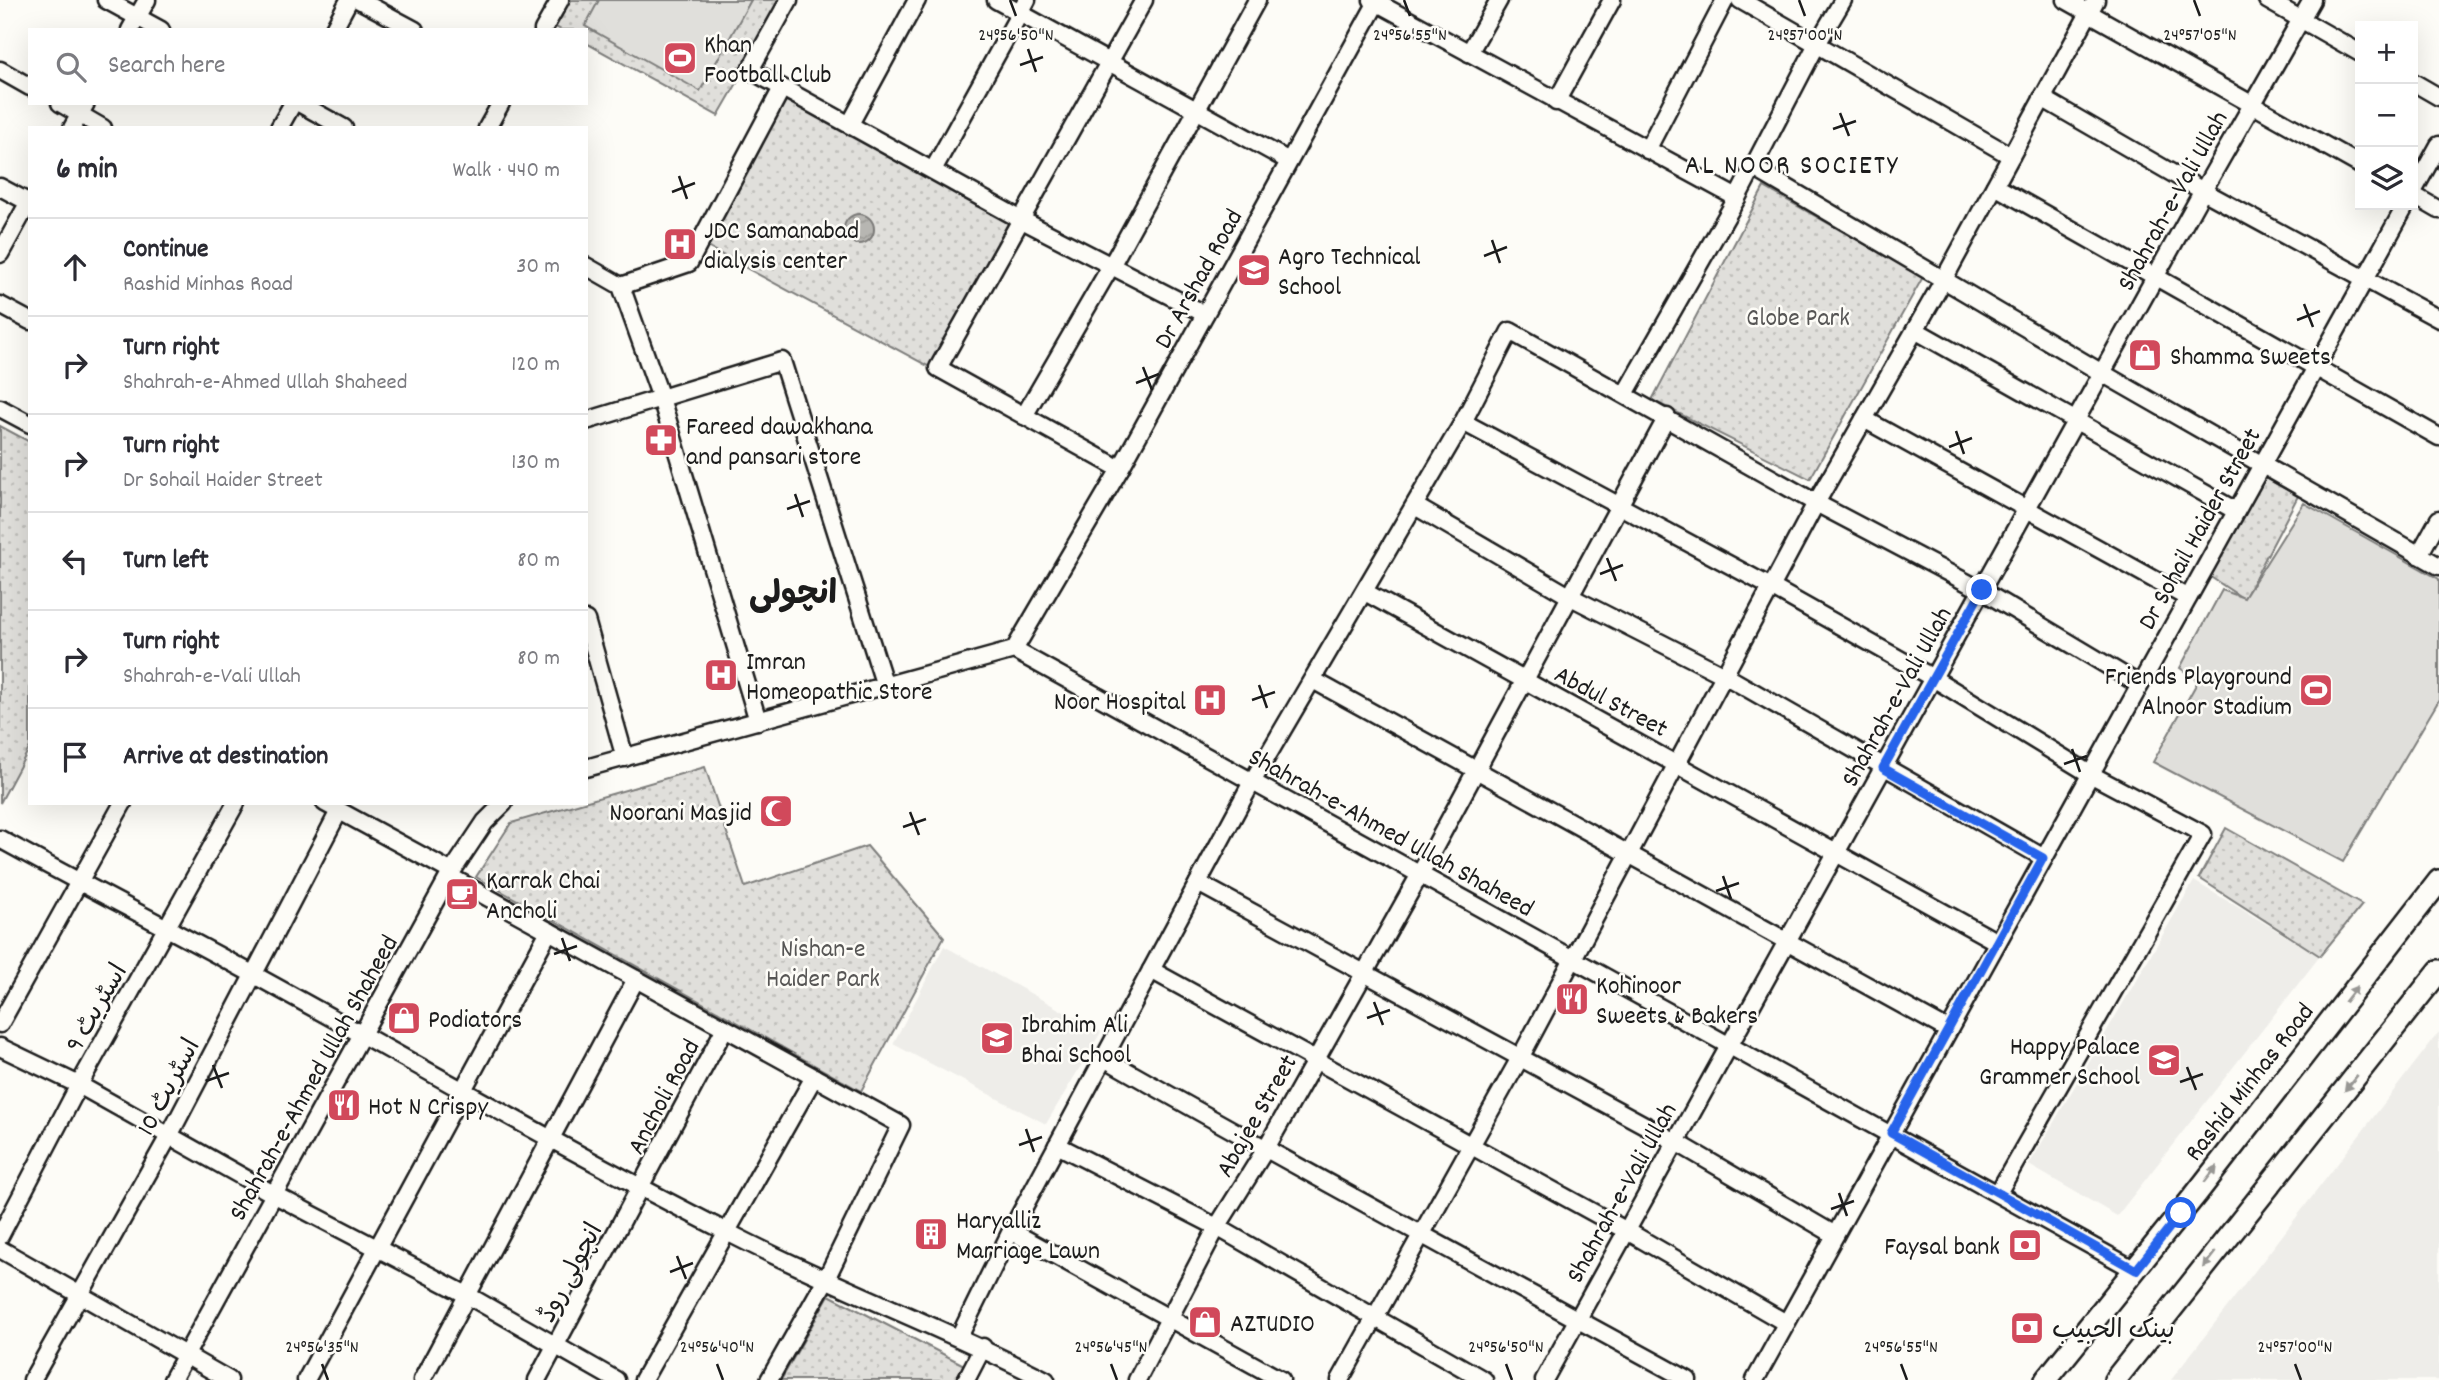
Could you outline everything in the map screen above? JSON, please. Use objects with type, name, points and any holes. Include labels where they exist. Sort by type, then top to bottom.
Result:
[{"type":"main road","name":"Rashid Minhas Road","points":[[2046,1380],[2136,1270],[2439,881]]},
{"type":"main road","points":[[2115,1380],[2439,971]]},
{"type":"street","points":[[106,0],[134,24],[152,28]]},
{"type":"street","points":[[134,24],[147,0]]},
{"type":"street","points":[[334,28],[349,0]]},
{"type":"street","points":[[359,0],[411,28]]},
{"type":"street","points":[[544,28],[560,0]]},
{"type":"street","points":[[789,0],[750,70],[1020,219],[1205,314]]},
{"type":"street","points":[[850,124],[917,0]]},
{"type":"street","points":[[996,0],[1024,7],[1107,61],[1289,161]]},
{"type":"street","points":[[1120,469],[938,368],[1107,61],[1144,0]]},
{"type":"street","points":[[1024,416],[1111,266],[1257,0]]},
{"type":"street","points":[[1469,53],[1499,0]]},
{"type":"street","points":[[1556,102],[1612,0]]},
{"type":"street","points":[[1647,150],[1725,0]]},
{"type":"street","points":[[1740,0],[2011,156]]},
{"type":"street","points":[[1626,394],[1754,168],[1816,44],[1843,0]]},
{"type":"street","points":[[2066,0],[2092,7],[2355,162]]},
{"type":"street","points":[[2267,0],[2355,50]]},
{"type":"street","name":"Shahrah-e-Vali Ullah","points":[[1544,1380],[2203,191],[2312,0]]},
{"type":"street","points":[[1376,1],[1556,102],[1737,198]]},
{"type":"street","name":"Dr Arshad Road","points":[[1014,650],[1120,469],[1376,1]]},
{"type":"street","points":[[933,170],[1024,7]]},
{"type":"street","points":[[1340,1380],[1520,1058],[1816,503],[1943,281],[2092,7]]},
{"type":"street","points":[[0,70],[28,86]]},
{"type":"street","points":[[2416,84],[2439,97]]},
{"type":"street","points":[[621,286],[689,263],[782,88]]},
{"type":"street","points":[[2042,98],[2203,191],[2439,319]]},
{"type":"street","points":[[63,105],[99,126]]},
{"type":"street","points":[[280,126],[292,105]]},
{"type":"street","points":[[303,105],[340,126]]},
{"type":"street","points":[[489,126],[500,105]]},
{"type":"street","points":[[2418,185],[2439,145]]},
{"type":"street","points":[[1754,168],[1943,281],[2439,566]]},
{"type":"street","points":[[1995,186],[2439,437]]},
{"type":"street","points":[[0,187],[28,201]]},
{"type":"street","points":[[2418,197],[2439,210]]},
{"type":"street","points":[[0,254],[28,204]]},
{"type":"street","name":"Dr Sohail Haider Street","points":[[1755,1380],[2403,210]]},
{"type":"street","points":[[588,267],[621,286],[661,397],[758,721]]},
{"type":"street","points":[[0,305],[28,320]]},
{"type":"street","points":[[1915,330],[2236,511]]},
{"type":"street","points":[[959,1337],[1011,1231],[1252,782],[1415,506],[1463,422],[1510,331],[1667,416],[1816,503],[1982,590],[2140,685]]},
{"type":"street","points":[[588,420],[782,360],[885,686]]},
{"type":"street","points":[[0,408],[28,423]]},
{"type":"street","name":"Abajee Street","points":[[1137,1380],[1217,1227],[1265,1150],[1419,876],[1474,769],[1667,416]]},
{"type":"street","points":[[1864,419],[2188,598]]},
{"type":"street","points":[[1463,422],[1771,587],[1933,678],[2090,774],[2203,834],[1998,1193]]},
{"type":"street","points":[[1415,506],[1570,597],[1724,675],[2043,858]]},
{"type":"street","points":[[2419,555],[2439,519]]},
{"type":"street","name":"Abdul Street","points":[[1364,592],[1678,763],[1997,942]]},
{"type":"street","points":[[588,627],[625,758]]},
{"type":"street","points":[[588,767],[1014,650]]},
{"type":"street","name":"Shahrah-e-Ahmed Ullah Shaheed","points":[[1014,650],[2136,1270]]},
{"type":"street","points":[[1313,680],[1948,1030]]},
{"type":"street","points":[[0,1024],[121,805]]},
{"type":"street","name":"اسٹریٹ 9","points":[[0,1236],[79,1085],[235,805]]},
{"type":"street","name":"Shahrah-e-Ahmed Ullah Shaheed","points":[[172,1380],[275,1195],[360,1034],[451,874],[485,822],[502,805]]},
{"type":"street","points":[[332,807],[549,931],[901,1125],[825,1281],[769,1380]]},
{"type":"street","name":"اسٹریٹ 10","points":[[32,1380],[82,1295],[254,975],[332,807]]},
{"type":"street","points":[[0,839],[254,975],[461,1092],[729,1233],[825,1281],[959,1337],[1046,1380]]},
{"type":"street","points":[[1198,883],[1676,1142],[1835,1235]]},
{"type":"street","points":[[306,1380],[549,931]]},
{"type":"street","points":[[1151,970],[1471,1144],[1786,1323]]},
{"type":"street","points":[[422,1380],[636,979]]},
{"type":"street","name":"Ancholi Road","points":[[642,1187],[725,1028]]},
{"type":"street","points":[[0,1047],[79,1085],[275,1195],[467,1295],[616,1380]]},
{"type":"street","points":[[1104,1058],[1265,1150],[1422,1232],[1688,1380]]},
{"type":"street","points":[[643,1380],[729,1233],[814,1077]]},
{"type":"street","points":[[1057,1146],[1217,1227],[1484,1380]]},
{"type":"street","name":"انچولی روڈ","points":[[537,1380],[642,1187]]},
{"type":"street","points":[[1011,1231],[1281,1380]]},
{"type":"street","points":[[0,1249],[229,1380]]},
{"type":"street","points":[[966,1380],[983,1348]]},
{"type":"shaded area","name":"Happy Palace Grammer School","points":[[2194,881],[2320,956],[2117,1216],[2029,1165]]},
{"type":"shaded area","name":"Ibrahim Ali Bhai School","points":[[944,946],[1101,1032],[1046,1124],[893,1044]]},
{"type":"shaded area","points":[[2439,1032],[2439,1380],[2171,1380]]},
{"type":"green space","points":[[563,0],[785,0],[718,116],[588,44],[588,28],[557,28],[550,24]]},
{"type":"green space","name":"Khan Football Club","points":[[599,0],[751,0],[700,91],[585,26]]},
{"type":"green space","points":[[782,88],[1020,219],[935,370],[700,243]]},
{"type":"green space","name":"Globe Park","points":[[1764,187],[1923,277],[1810,479],[1652,400]]},
{"type":"green space","points":[[0,426],[28,441],[28,751],[0,803]]},
{"type":"green space","points":[[2264,477],[2298,496],[2244,599],[2209,576]]},
{"type":"green space","name":"Friends Playground Alnoor Stadium","points":[[2304,503],[2439,579],[2439,700],[2343,862],[2153,762],[2198,681],[2180,668],[2222,590],[2244,598]]},
{"type":"green space","name":"Nishan-e Haider Park","points":[[705,767],[745,887],[867,846],[944,937],[861,1091],[476,877],[511,823],[573,805],[588,805],[588,801]]},
{"type":"green space","points":[[2226,828],[2362,905],[2320,956],[2199,878]]},
{"type":"green space","points":[[829,1295],[964,1365],[955,1380],[781,1380]]},
{"type":"water","points":[[859,214],[865,215],[873,223],[873,235],[865,243],[859,244],[853,243],[845,235],[844,229],[845,223],[853,215]]},
{"type":"place","name":"Khan Football Club","points":[[680,58]]},
{"type":"place","name":"JDC Samanabad dialysis center","points":[[680,244]]},
{"type":"place","name":"Agro Technical School","points":[[1254,270]]},
{"type":"place","name":"Shamma Sweets","points":[[2145,355]]},
{"type":"place","name":"Fareed dawakhana and pansari store","points":[[661,440]]},
{"type":"place","name":"Imran Homeopathic Store","points":[[721,675]]},
{"type":"place","name":"Friends Playground Alnoor Stadium","points":[[2316,690]]},
{"type":"place","name":"Noor Hospital","points":[[1210,700]]},
{"type":"place","name":"Noorani Masjid","points":[[776,811]]},
{"type":"place","name":"Karrak Chai Ancholi","points":[[462,894]]},
{"type":"place","name":"Kohinoor Sweets & Bakers","points":[[1572,999]]},
{"type":"place","name":"Podiators","points":[[404,1018]]},
{"type":"place","name":"Ibrahim Ali Bhai School","points":[[997,1038]]},
{"type":"place","name":"Happy Palace Grammer School","points":[[2164,1060]]},
{"type":"place","name":"Hot N Crispy","points":[[344,1105]]},
{"type":"place","name":"Haryalliz Marriage Lawn","points":[[931,1234]]},
{"type":"place","name":"Faysal bank","points":[[2025,1245]]},
{"type":"place","name":"AZTUDIO","points":[[1205,1322]]},
{"type":"place","name":"بينک الحبيب","points":[[2027,1328]]},
{"type":"district","name":"AL NOOR SOCIETY","points":[[1792,163]]},
{"type":"district","name":"انچولی","points":[[793,591]]},
{"type":"route","points":[[1982,590],[1883,768],[2043,858],[1891,1133],[2136,1270],[2181,1213]]}]
